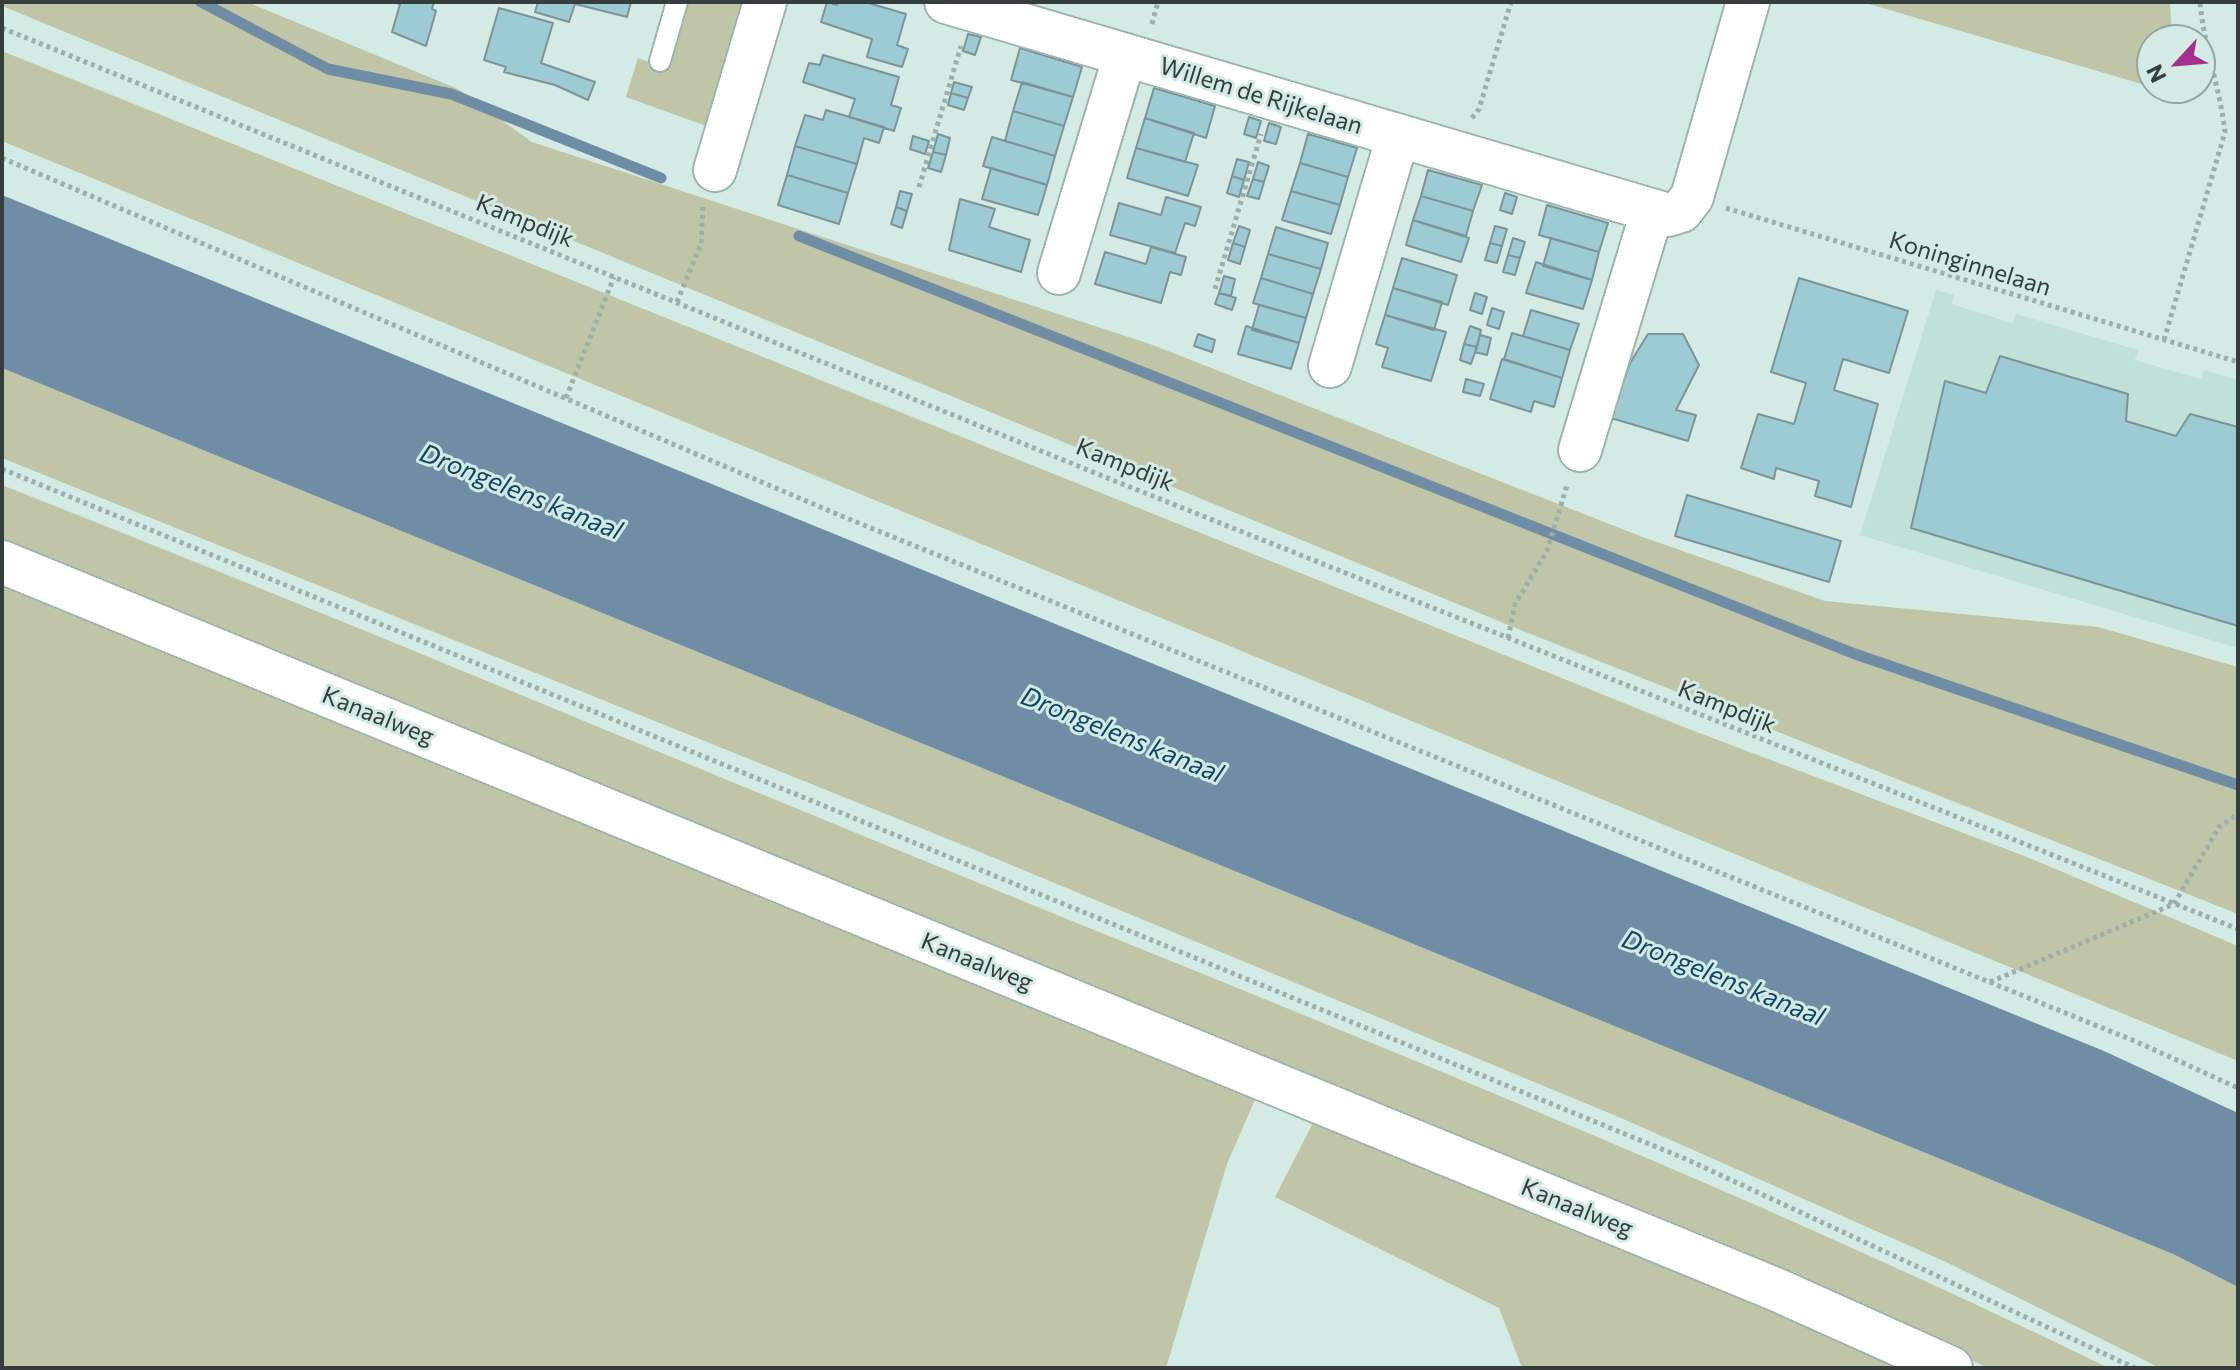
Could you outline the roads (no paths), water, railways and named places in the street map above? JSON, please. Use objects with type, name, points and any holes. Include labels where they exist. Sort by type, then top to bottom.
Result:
[{"type":"street","points":[[715,170],[765,2]]},
{"type":"street","points":[[1580,450],[1652,212],[1668,215],[1681,211],[1692,197],[1748,2]]},
{"type":"street","name":"Willem de Rijkelaan","points":[[959,6],[1652,212]]},
{"type":"street","points":[[1059,273],[1125,55]]},
{"type":"street","points":[[1330,366],[1398,136]]},
{"type":"street","name":"Kanaalweg","points":[[2,562],[1775,1289],[1951,1368]]},
{"type":"lane","points":[[660,61],[677,2]]},
{"type":"water","name":"Drongelens kanaal","points":[[2,195],[2104,1051],[2238,1113],[2238,1287],[2173,1254],[2,368]]},
{"type":"waterway","points":[[201,2],[328,69],[451,94],[661,178]]},
{"type":"waterway","points":[[799,236],[1855,654],[2238,785]]}]
